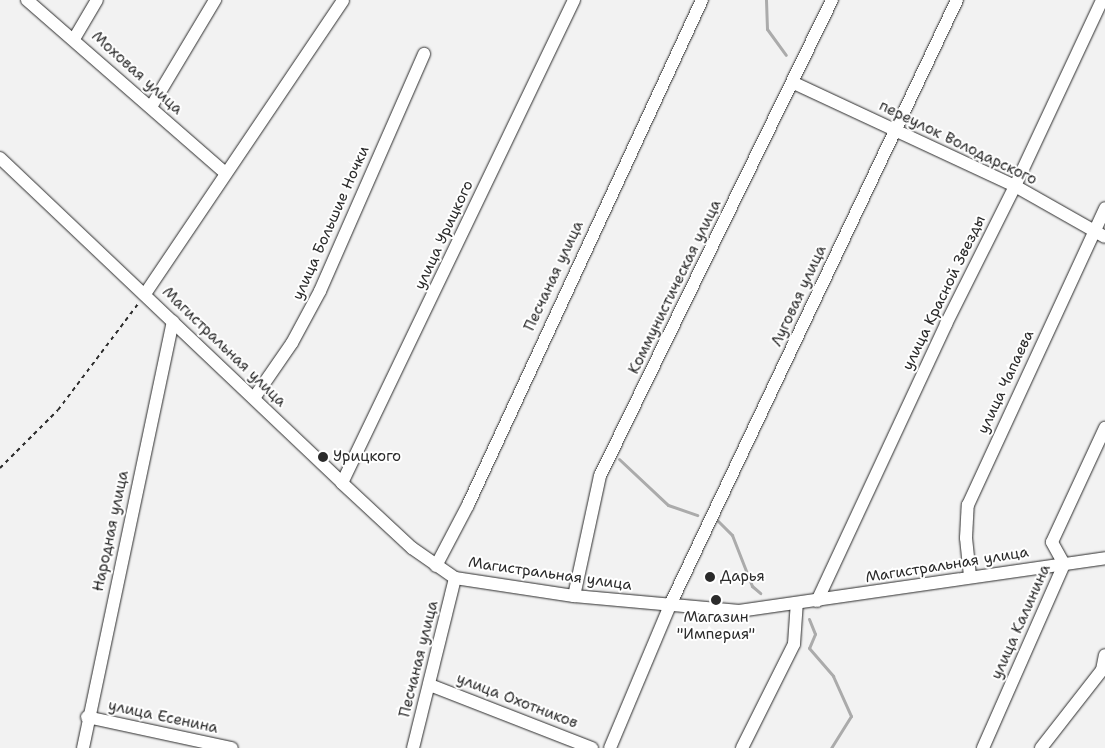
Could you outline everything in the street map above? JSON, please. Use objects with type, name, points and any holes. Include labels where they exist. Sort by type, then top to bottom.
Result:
[{"type":"street","name":"Моховая улица","points":[[27,0],[74,39],[224,172]]},
{"type":"street","points":[[74,39],[98,0]]},
{"type":"street","points":[[151,107],[215,0]]},
{"type":"street","points":[[145,294],[224,172],[343,0]]},
{"type":"street","name":"улица Урицкого","points":[[342,484],[574,0]]},
{"type":"street","name":"Песчаная улица","points":[[436,566],[468,505],[702,0]]},
{"type":"street","name":"Коммунистическая улица","points":[[574,596],[600,476],[794,83],[832,0]]},
{"type":"street","name":"Луговая улица","points":[[670,605],[958,0]]},
{"type":"street","name":"улица Красной Звезды","points":[[817,602],[946,324],[1015,186],[1102,0]]},
{"type":"street","name":"улица Большие Ночки","points":[[254,398],[292,343],[320,291],[424,54]]},
{"type":"street","name":"переулок Володарского","points":[[794,83],[1015,186],[1099,235]]},
{"type":"street","name":"Магистральная улица","points":[[0,158],[174,321],[342,484],[436,566],[455,578],[574,596],[738,611],[797,605],[970,576],[1105,558]]},
{"type":"street","name":"улица Чапаева","points":[[970,576],[966,538],[968,505],[1099,235],[1105,208]]},
{"type":"street","name":"Народная улица","points":[[83,748],[88,717],[174,321]]},
{"type":"street","name":"улица Калинина","points":[[984,748],[1064,564],[1052,542],[1105,428]]},
{"type":"street","name":"Песчаная улица","points":[[413,748],[455,578]]},
{"type":"street","points":[[610,748],[670,605]]},
{"type":"street","points":[[742,748],[794,644],[797,605]]},
{"type":"street","points":[[1041,748],[1102,670],[1105,655]]},
{"type":"street","name":"улица Охотников","points":[[430,684],[592,748]]},
{"type":"street","name":"улица Есенина","points":[[88,717],[232,748]]},
{"type":"path","points":[[0,468],[58,410],[145,294]]},
{"type":"waterway","points":[[766,0],[767,29],[786,55]]},
{"type":"waterway","points":[[619,459],[668,505],[697,515]]},
{"type":"waterway","points":[[718,521],[732,535],[752,586],[760,593]]},
{"type":"waterway","points":[[809,619],[815,634],[809,648],[833,676],[851,716],[831,748]]},
{"type":"place","name":"Урицкого","points":[[323,457]]},
{"type":"place","name":"Дарья","points":[[710,577]]},
{"type":"place","name":"Магазин \"Империя\"","points":[[716,600]]}]
